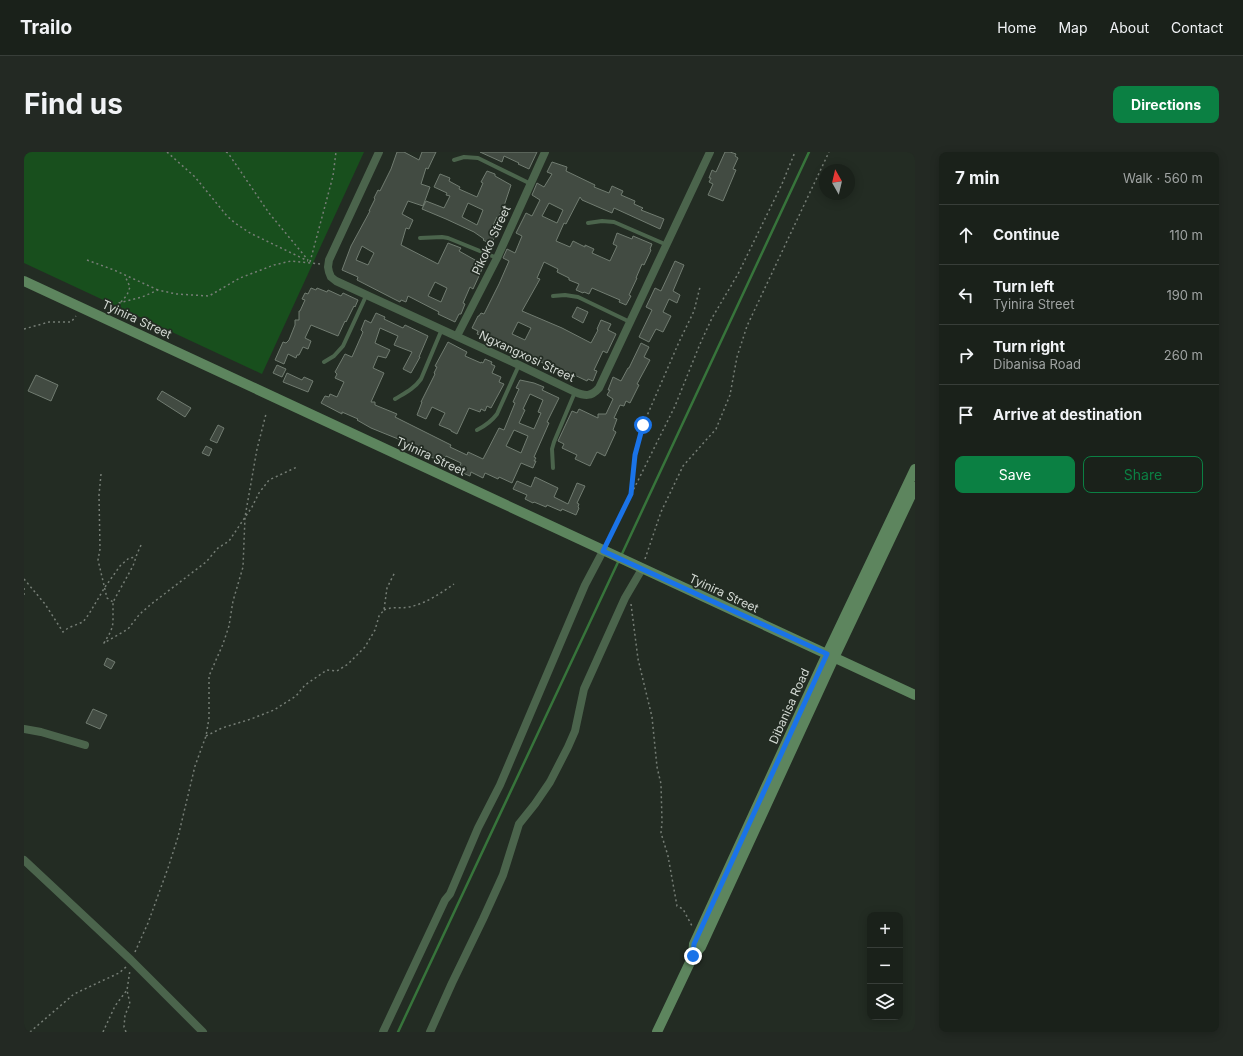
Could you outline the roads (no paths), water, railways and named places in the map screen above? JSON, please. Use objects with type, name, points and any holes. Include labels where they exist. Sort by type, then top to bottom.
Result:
[{"type":"street","name":"Ngxangxosi Street","points":[[380,152],[329,260],[328,267],[331,277],[366,296],[458,336],[581,395],[591,395],[599,388],[710,152]]},
{"type":"street","name":"Pikoko Street","points":[[458,336],[545,152]]},
{"type":"street","name":"Tyinira Street","points":[[24,281],[915,695]]},
{"type":"street","name":"Dibanisa Road","points":[[657,1032],[693,956],[694,944],[830,656],[915,469]]},
{"type":"street","name":"Dibanisa Road","points":[[830,656],[915,487]]},
{"type":"street","points":[[383,1032],[445,900],[450,894],[486,811],[500,785],[585,585],[607,553]]},
{"type":"street","points":[[430,1032],[503,875],[519,824],[550,782],[568,747],[575,731],[584,689],[630,590],[642,569]]},
{"type":"street","points":[[24,729],[41,732],[85,745]]},
{"type":"street","points":[[24,860],[203,1032]]},
{"type":"lane","points":[[454,160],[464,157],[478,158],[530,184]]},
{"type":"lane","points":[[588,223],[602,220],[614,222],[666,244]]},
{"type":"lane","points":[[420,238],[448,238],[496,258]]},
{"type":"lane","points":[[553,296],[565,295],[578,297],[630,322]]},
{"type":"lane","points":[[324,362],[339,352],[343,346],[366,296]]},
{"type":"lane","points":[[395,399],[409,392],[421,379],[442,330]]},
{"type":"lane","points":[[477,430],[493,420],[497,414],[520,365]]},
{"type":"lane","points":[[554,468],[552,456],[554,442],[575,392]]},
{"type":"waterway","points":[[621,556],[809,152]]},
{"type":"waterway","points":[[398,1032],[619,560]]}]
